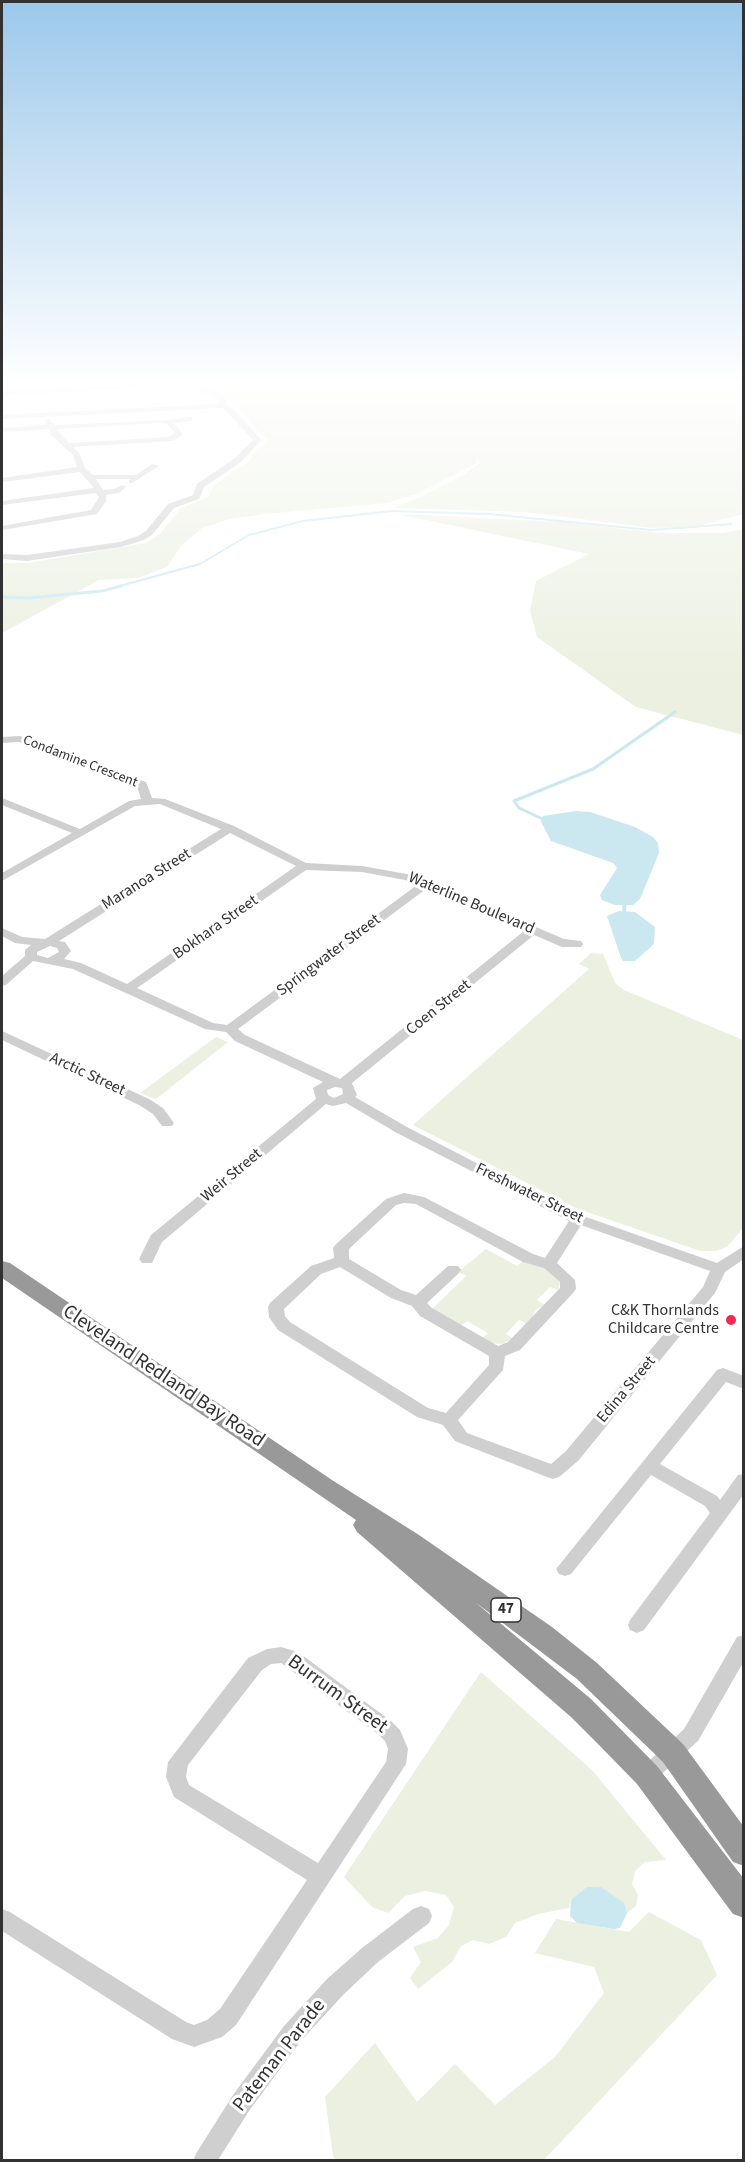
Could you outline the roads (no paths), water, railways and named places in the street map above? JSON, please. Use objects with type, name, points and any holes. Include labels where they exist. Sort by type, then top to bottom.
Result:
[{"type":"highway","name":"Cleveland Redland Bay Road","points":[[2,1268],[323,1487],[410,1542],[542,1635],[587,1671],[673,1753],[744,1852]]},
{"type":"highway","name":"Cleveland Redland Bay Road","points":[[323,1487],[399,1555],[581,1708],[647,1775],[744,1904]]},
{"type":"street","points":[[2,528],[94,512],[102,501],[94,482]]},
{"type":"street","points":[[2,503],[116,491],[130,482]]},
{"type":"street","points":[[2,557],[27,558],[121,544],[149,532],[171,506],[196,497],[200,486],[206,482]]},
{"type":"street","name":"Condamine Crescent","points":[[2,740],[20,739],[141,784],[147,800]]},
{"type":"street","points":[[2,878],[133,803],[147,800]]},
{"type":"street","name":"Waterline Boulevard","points":[[147,800],[161,801],[230,828],[304,866],[390,872],[427,883],[562,943],[577,944]]},
{"type":"street","points":[[2,801],[81,833]]},
{"type":"street","name":"Maranoa Street","points":[[46,950],[64,932],[230,828]]},
{"type":"street","name":"Bokhara Street","points":[[128,989],[304,866]]},
{"type":"street","name":"Springwater Street","points":[[230,1029],[427,883]]},
{"type":"street","name":"Coen Street","points":[[322,1095],[324,1085],[342,1088],[532,930]]},
{"type":"street","name":"Freshwater Street","points":[[2,932],[210,1026],[230,1029],[240,1038],[293,1061],[305,1070],[342,1088],[402,1130],[578,1219],[720,1269]]},
{"type":"street","points":[[2,982],[46,950]]},
{"type":"street","name":"Freshwater Street","points":[[46,950],[56,960],[77,966]]},
{"type":"street","name":"Arctic Street","points":[[2,1035],[144,1102],[158,1111],[167,1123]]},
{"type":"street","name":"Freshwater Street","points":[[305,1070],[322,1095]]},
{"type":"street","points":[[322,1095],[333,1102],[342,1088]]},
{"type":"street","name":"Weir Street","points":[[147,1259],[156,1239],[322,1095]]},
{"type":"street","points":[[342,1261],[340,1248],[391,1202],[405,1198],[419,1200],[528,1258],[549,1264],[567,1280],[568,1289],[514,1346],[497,1353]]},
{"type":"street","points":[[549,1264],[578,1219]]},
{"type":"street","name":"Edina Street","points":[[449,1420],[461,1437],[553,1472],[572,1456],[710,1289],[720,1269],[744,1251]]},
{"type":"street","points":[[342,1261],[396,1294],[418,1302],[426,1312],[497,1353],[497,1366],[449,1420],[423,1413],[285,1326],[277,1317],[276,1307],[316,1270],[342,1261]]},
{"type":"street","points":[[418,1302],[453,1270]]},
{"type":"street","points":[[565,1569],[723,1374],[744,1383]]},
{"type":"street","points":[[649,1466],[711,1501],[719,1512]]},
{"type":"street","points":[[637,1625],[744,1480]]},
{"type":"street","points":[[647,1775],[691,1735],[744,1643]]},
{"type":"street","name":"Burrum Street","points":[[2,1919],[180,2031],[194,2036],[214,2029],[228,2017],[396,1764],[398,1749],[393,1736],[384,1727],[291,1658],[267,1657],[255,1664],[178,1762],[176,1777],[181,1791],[320,1876]]},
{"type":"street","name":"Pateman Parade","points":[[205,2160],[241,2103],[292,2034],[335,1987],[370,1954],[422,1916]]},
{"type":"water","points":[[576,811],[590,812],[635,827],[653,837],[658,843],[659,853],[640,899],[633,905],[615,905],[602,900],[600,895],[617,868],[613,863],[551,841],[541,822],[543,816]]},
{"type":"water","points":[[619,911],[635,912],[655,927],[654,944],[635,961],[623,961],[621,958],[607,916]]},
{"type":"water","points":[[587,1887],[601,1887],[624,1903],[627,1913],[620,1928],[577,1923],[570,1916],[571,1900]]},
{"type":"waterway","points":[[116,587],[200,564],[249,535],[303,521],[391,511],[489,514],[651,530],[731,524]]},
{"type":"waterway","points":[[2,597],[30,598],[102,591],[121,586]]},
{"type":"waterway","points":[[547,821],[519,808],[514,801],[593,769],[675,712]]},
{"type":"waterway","points":[[624,911],[625,900]]},
{"type":"place","name":"C&K Thornlands Childcare Centre","points":[[731,1320]]}]
